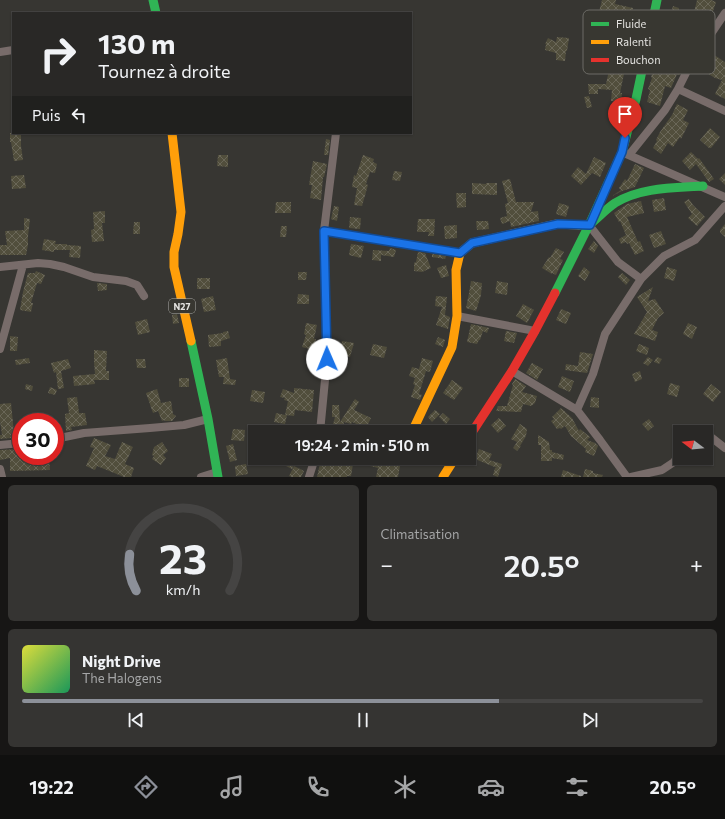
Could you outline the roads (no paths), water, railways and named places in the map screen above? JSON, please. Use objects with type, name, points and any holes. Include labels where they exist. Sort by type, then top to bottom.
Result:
[{"type":"street","points":[[153,0],[156,12]]},
{"type":"street","points":[[655,10],[657,0]]},
{"type":"street","points":[[715,28],[725,13]]},
{"type":"street","points":[[0,52],[12,50]]},
{"type":"street","points":[[476,426],[512,371],[535,331],[590,225],[625,153],[641,74]]},
{"type":"street","points":[[625,153],[664,110],[678,89],[685,74]]},
{"type":"street","points":[[678,89],[725,111]]},
{"type":"street","name":"N27","points":[[172,134],[180,212],[178,234],[174,252],[174,267],[208,419],[217,475]]},
{"type":"street","points":[[321,425],[327,359],[324,231],[336,134]]},
{"type":"street","points":[[625,153],[703,186],[725,197]]},
{"type":"street","points":[[415,425],[452,347],[457,316],[456,270],[460,253],[472,243],[558,224],[590,225],[616,202],[628,196],[655,190],[703,186]]},
{"type":"street","points":[[577,410],[593,374],[605,334],[641,279],[664,256],[695,240],[725,206]]},
{"type":"street","points":[[590,225],[618,262],[641,279]]},
{"type":"street","points":[[324,231],[460,253]]},
{"type":"street","points":[[0,267],[38,263],[50,264],[93,277],[126,281],[137,285],[144,296]]},
{"type":"street","points":[[0,349],[23,265]]},
{"type":"street","points":[[457,316],[535,331]]},
{"type":"street","points":[[512,371],[577,410],[627,477]]},
{"type":"street","points":[[64,437],[84,433],[184,425],[208,419]]},
{"type":"street","points":[[713,439],[725,448]]},
{"type":"street","points":[[0,445],[12,444]]},
{"type":"street","points":[[630,477],[662,470],[673,463]]},
{"type":"street","points":[[309,477],[313,465]]},
{"type":"street","points":[[443,477],[451,465]]},
{"type":"street","points":[[0,469],[2,477]]},
{"type":"street","points":[[202,477],[217,475]]}]
